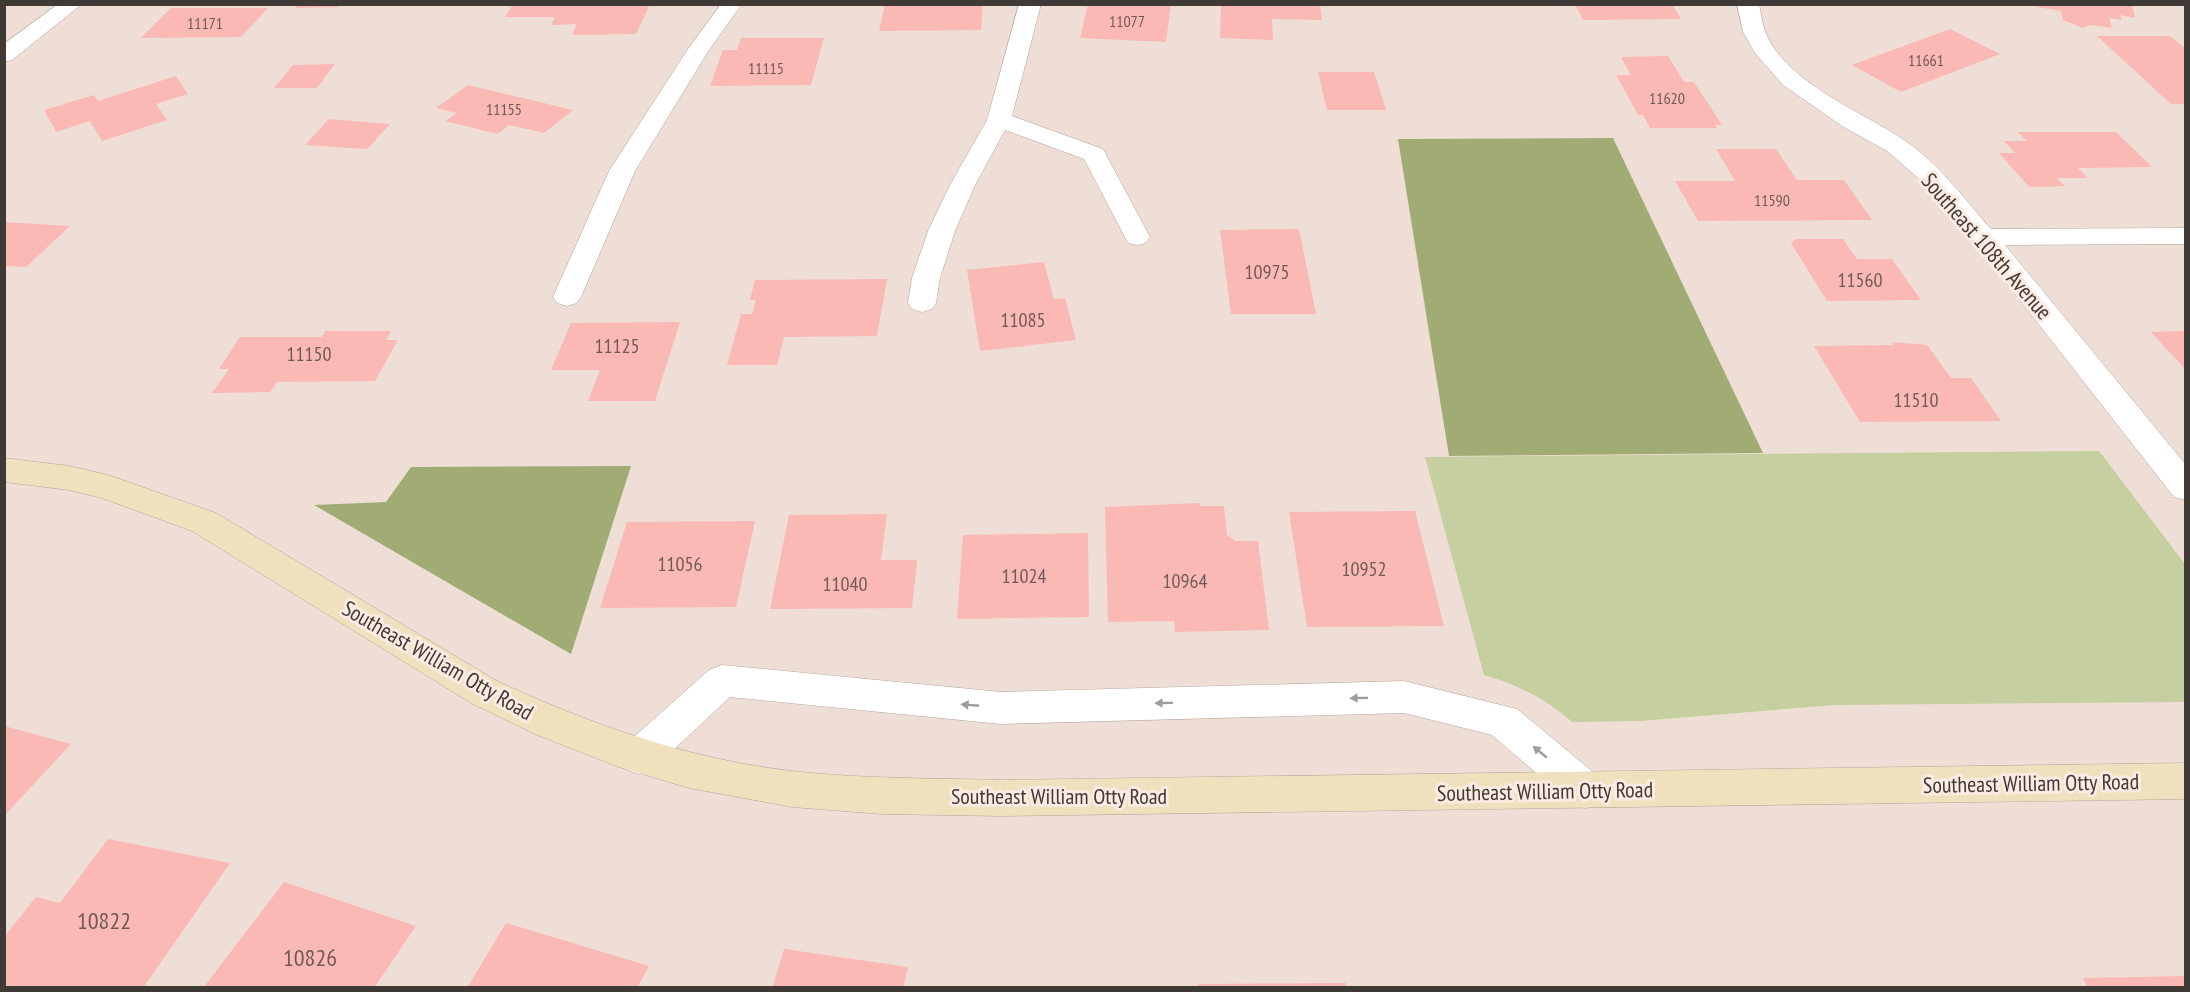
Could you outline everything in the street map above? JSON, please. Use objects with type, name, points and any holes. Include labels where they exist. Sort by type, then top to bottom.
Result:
[{"type":"street","points":[[4,55],[72,4]]},
{"type":"street","points":[[567,297],[622,171],[699,49],[732,4]]},
{"type":"street","points":[[922,303],[924,286],[949,209],[999,120],[1030,4]]},
{"type":"street","name":"Southeast 108th Avenue","points":[[1749,4],[1754,32],[1766,53],[1791,80],[1851,121],[1896,146],[1933,178],[1984,237],[2186,488]]},
{"type":"street","points":[[999,120],[1094,154],[1137,237]]},
{"type":"street","points":[[1984,237],[2186,236]]},
{"type":"street","name":"Southeast William Otty Road","points":[[4,470],[69,478],[108,487],[204,522],[483,692],[567,732],[639,758],[697,773],[763,785],[837,793],[1002,798],[2186,781]]},
{"type":"street","points":[[639,758],[722,681],[1001,708],[1404,697],[1503,721],[1585,790]]},
{"type":"green space","points":[[1613,138],[1763,453],[1449,456],[1398,139]]},
{"type":"green space","points":[[2099,451],[2185,564],[2185,702],[1834,705],[1640,721],[1572,722],[1531,693],[1484,675],[1425,457]]},
{"type":"green space","points":[[631,466],[571,654],[314,505],[386,502],[411,467]]},
{"type":"building","points":[[513,4],[650,4],[636,34],[572,35],[577,24],[551,25],[555,17],[505,17]]},
{"type":"building","points":[[885,4],[983,4],[981,30],[879,31]]},
{"type":"building","points":[[1088,4],[1171,4],[1166,42],[1080,38]]},
{"type":"building","points":[[1221,4],[1320,4],[1322,20],[1272,19],[1273,40],[1220,38]]},
{"type":"building","points":[[1575,4],[1672,4],[1681,19],[1583,20]]},
{"type":"building","points":[[2037,4],[2132,4],[2135,18],[2120,15],[2122,20],[2109,18],[2112,28],[2090,25],[2083,28],[2063,20],[2061,11],[2037,7]]},
{"type":"building","points":[[298,5],[340,5],[338,7],[295,8]]},
{"type":"building","points":[[171,8],[268,8],[241,37],[141,38]]},
{"type":"building","points":[[1950,29],[2000,54],[1901,92],[1852,65]]},
{"type":"building","points":[[2097,36],[2170,36],[2186,49],[2186,104],[2171,104]]},
{"type":"building","points":[[741,38],[824,38],[811,85],[710,86],[723,50],[737,50]]},
{"type":"building","points":[[1668,56],[1684,82],[1694,82],[1722,125],[1715,125],[1717,128],[1650,128],[1643,115],[1638,115],[1616,75],[1631,75],[1621,57]]},
{"type":"building","points":[[335,64],[317,88],[274,88],[293,65]]},
{"type":"building","points":[[1318,72],[1374,72],[1386,110],[1327,110]]},
{"type":"building","points":[[176,76],[188,94],[156,104],[167,120],[102,141],[90,121],[56,132],[44,110],[94,95],[98,101]]},
{"type":"building","points":[[468,85],[573,110],[544,133],[509,125],[498,134],[445,121],[457,113],[436,108]]},
{"type":"building","points":[[329,119],[390,124],[367,149],[305,145]]},
{"type":"building","points":[[2018,132],[2116,132],[2152,167],[2078,168],[2088,178],[2057,178],[2065,186],[2029,187],[1999,153],[2015,153],[2004,141],[2027,141]]},
{"type":"building","points":[[1716,149],[1776,149],[1797,180],[1844,180],[1872,220],[1698,221],[1675,181],[1735,181]]},
{"type":"building","points":[[4,222],[70,226],[26,267],[4,266]]},
{"type":"building","points":[[1299,229],[1316,314],[1231,314],[1220,230]]},
{"type":"building","points":[[1795,239],[1843,239],[1857,259],[1892,259],[1921,300],[1827,301],[1791,243]]},
{"type":"building","points":[[1044,262],[1054,299],[1065,298],[1076,340],[980,351],[967,270]]},
{"type":"building","points":[[887,279],[877,336],[784,337],[777,365],[727,365],[741,314],[752,314],[756,300],[750,300],[755,280]]},
{"type":"building","points":[[680,322],[655,401],[588,401],[600,370],[551,370],[571,323]]},
{"type":"building","points":[[325,331],[391,331],[386,340],[398,340],[375,381],[277,382],[270,392],[212,393],[229,369],[219,369],[240,337],[322,337]]},
{"type":"building","points":[[2186,331],[2186,370],[2151,332]]},
{"type":"building","points":[[1892,342],[1927,345],[1951,378],[1971,378],[2001,421],[1860,422],[1814,346],[1894,345]]},
{"type":"building","points":[[1199,503],[1200,506],[1224,506],[1227,535],[1236,541],[1258,541],[1269,630],[1175,632],[1174,621],[1108,622],[1105,507]]},
{"type":"building","points":[[1415,511],[1444,626],[1307,627],[1289,512]]},
{"type":"building","points":[[887,514],[881,560],[917,560],[912,608],[770,609],[789,515]]},
{"type":"building","points":[[755,521],[736,607],[600,608],[627,522]]},
{"type":"building","points":[[1088,533],[1089,617],[957,619],[963,535]]},
{"type":"building","points":[[4,726],[71,744],[4,816]]},
{"type":"building","points":[[108,839],[230,863],[143,988],[4,988],[4,937],[36,897],[60,903]]},
{"type":"building","points":[[284,882],[416,926],[374,988],[203,988]]},
{"type":"building","points":[[506,923],[649,966],[637,988],[467,988]]},
{"type":"building","points":[[784,949],[908,967],[903,988],[772,988]]},
{"type":"building","points":[[2186,976],[2186,988],[2088,988],[2083,978]]},
{"type":"building","points":[[1346,983],[1346,988],[1198,988],[1198,984]]}]
